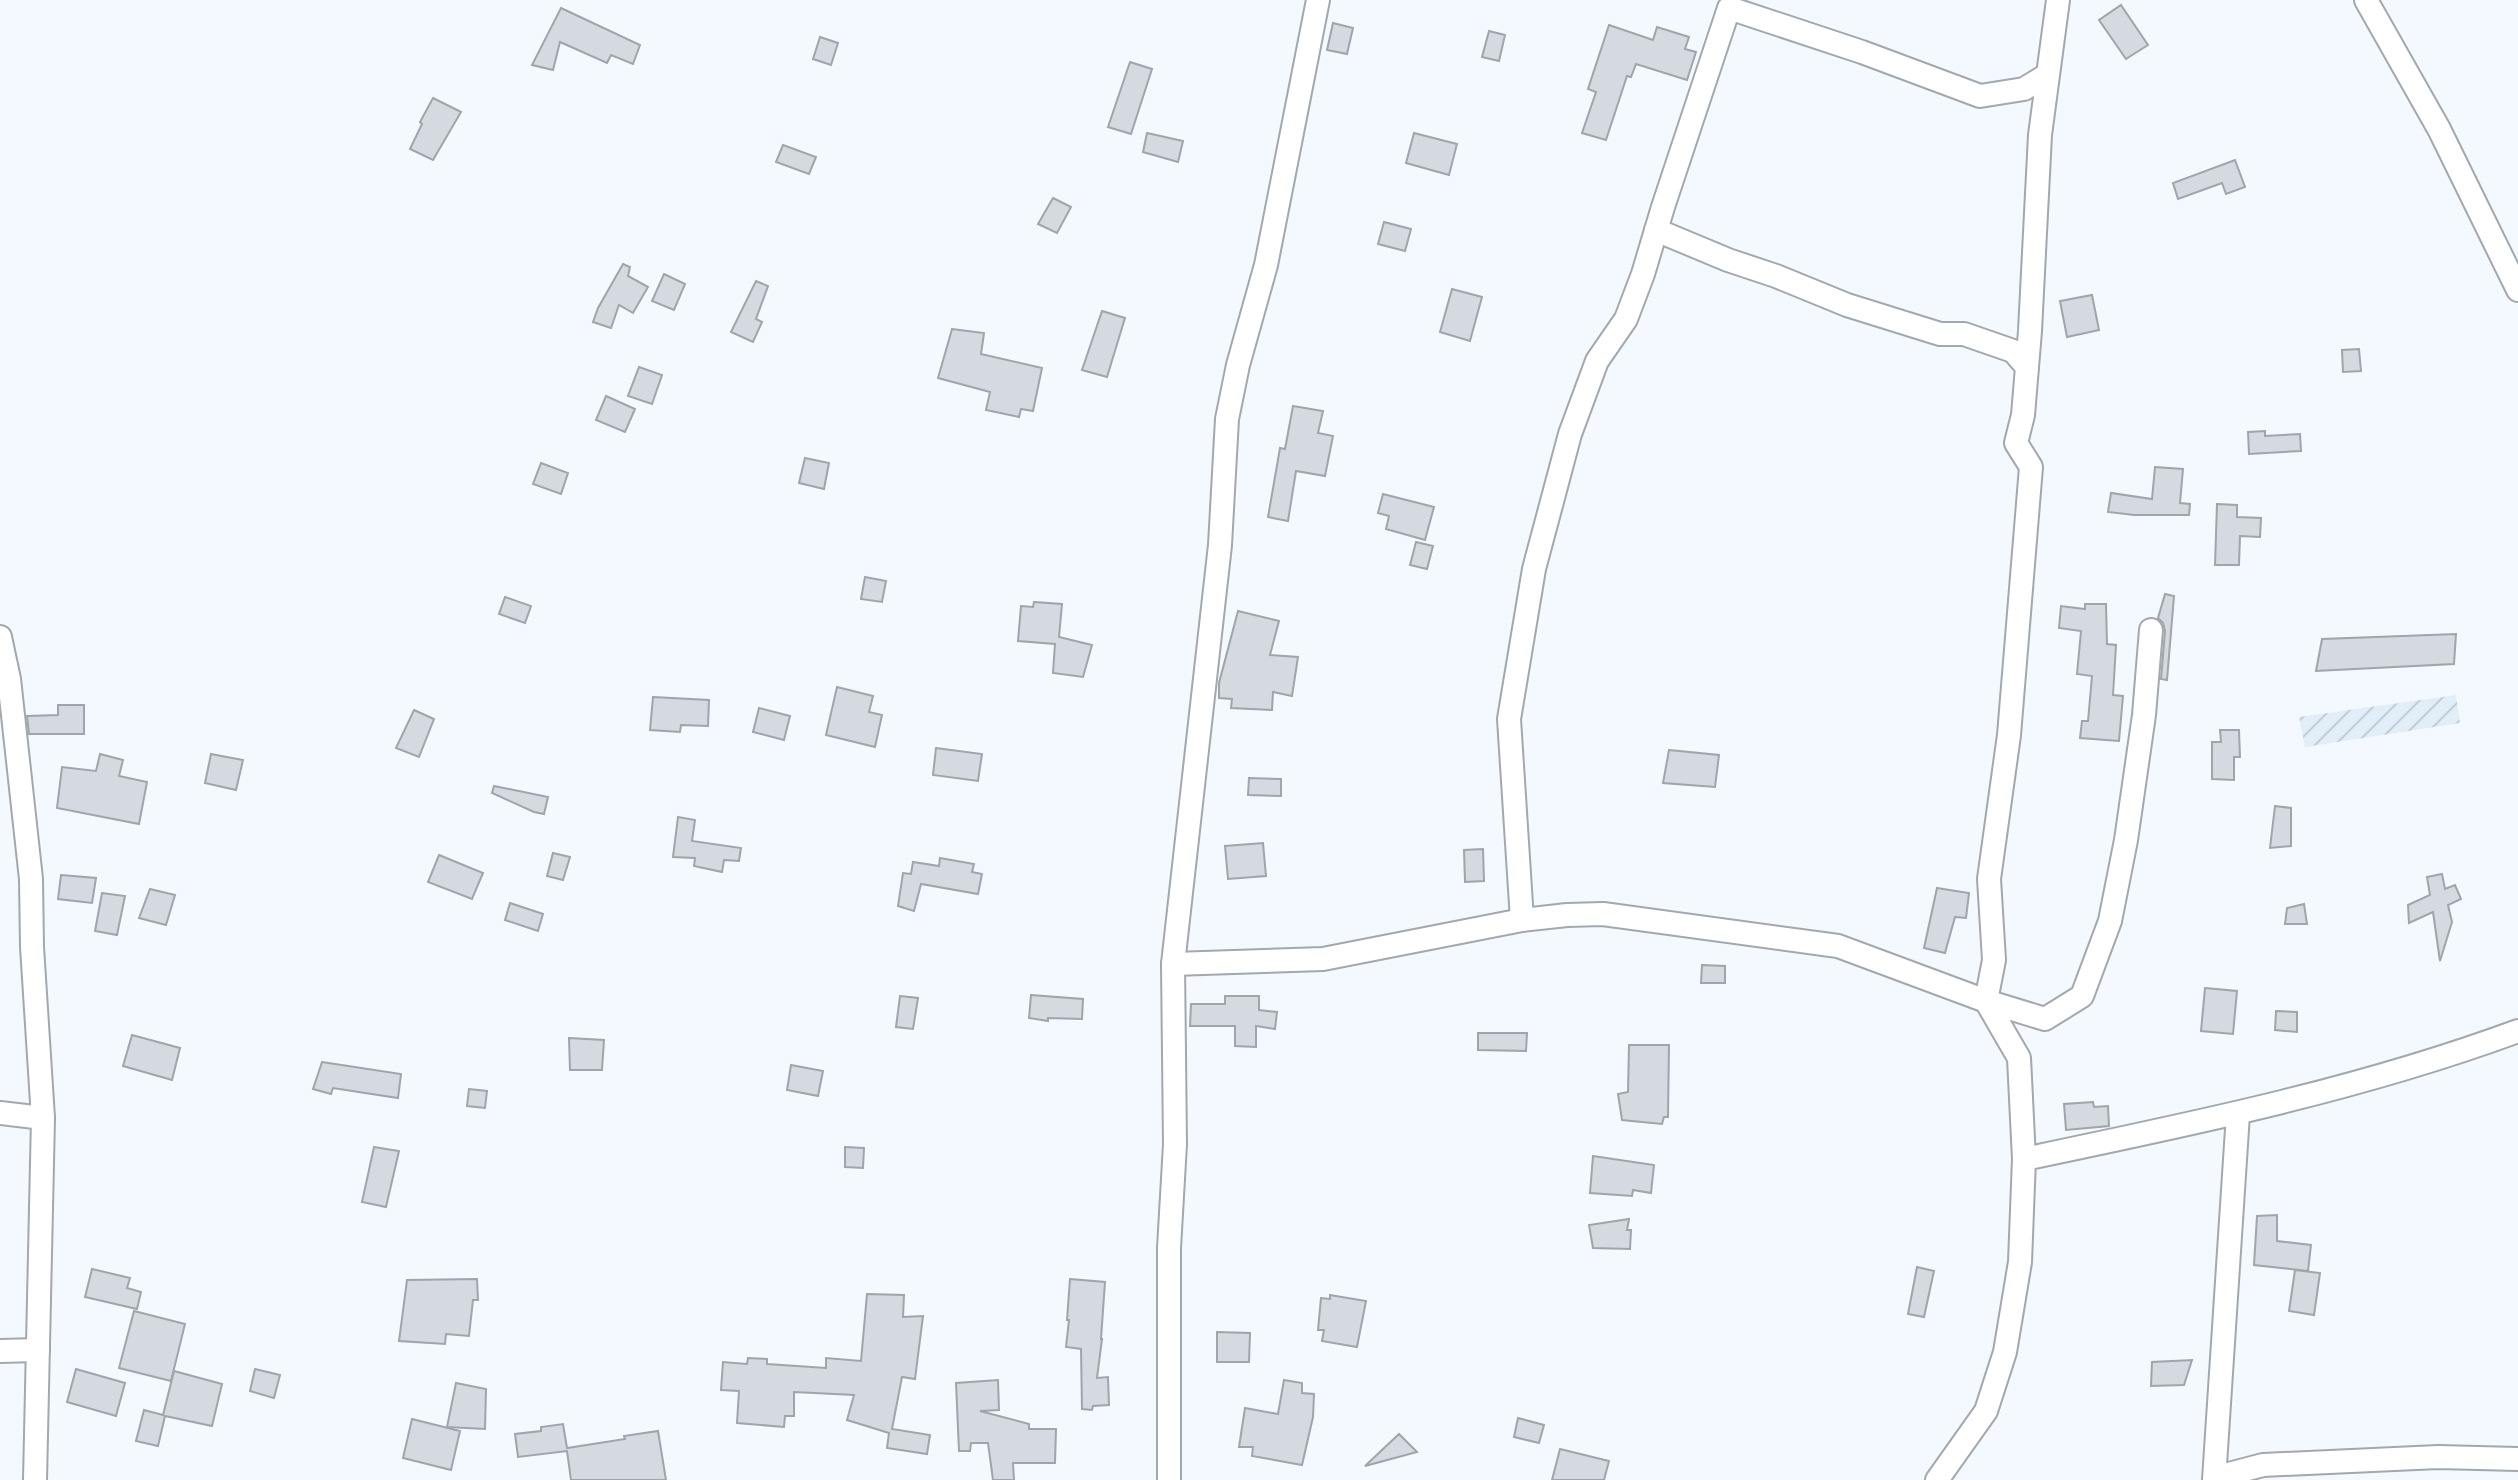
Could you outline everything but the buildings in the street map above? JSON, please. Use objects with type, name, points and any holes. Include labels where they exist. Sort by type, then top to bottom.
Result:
[{"type":"street","points":[[1169,1480],[1169,1248],[1175,1144],[1173,964],[1220,545],[1227,419],[1238,365],[1266,265],[1318,0]]},
{"type":"street","points":[[1937,1480],[1986,1411],[2005,1352],[2020,1262],[2024,1159],[2019,1058],[1986,1001],[1994,960],[1989,879],[2009,735],[2028,513],[2031,467],[2016,443],[2023,415],[2027,367],[2040,135],[2058,0]]},
{"type":"street","points":[[2366,0],[2439,129],[2518,290]]},
{"type":"street","points":[[1522,920],[1509,719],[1534,569],[1570,434],[1597,361],[1626,319],[1643,274],[1729,8],[1862,52],[1980,96],[2024,89],[2047,75]]},
{"type":"street","points":[[1656,230],[1847,305],[1940,334],[1964,334],[2013,351],[2027,367]]},
{"type":"street","points":[[1173,964],[1323,959],[1522,920],[1603,914],[1838,946],[1986,1001],[2045,1019],[2082,996],[2110,921],[2126,840],[2144,715],[2151,630]]},
{"type":"street","points":[[0,637],[9,679],[31,879],[32,947],[43,1118],[35,1480]]},
{"type":"street","points":[[2024,1159],[2238,1114],[2445,1058],[2518,1031]]},
{"type":"street","points":[[0,1113],[43,1118]]},
{"type":"street","points":[[2214,1480],[2238,1114]]},
{"type":"street","points":[[0,1351],[38,1350]]},
{"type":"street","points":[[2222,1480],[2229,1474],[2263,1465],[2438,1457],[2518,1459]]},
{"type":"shaded area","points":[[2456,695],[2460,723],[2305,747],[2299,717]]}]
